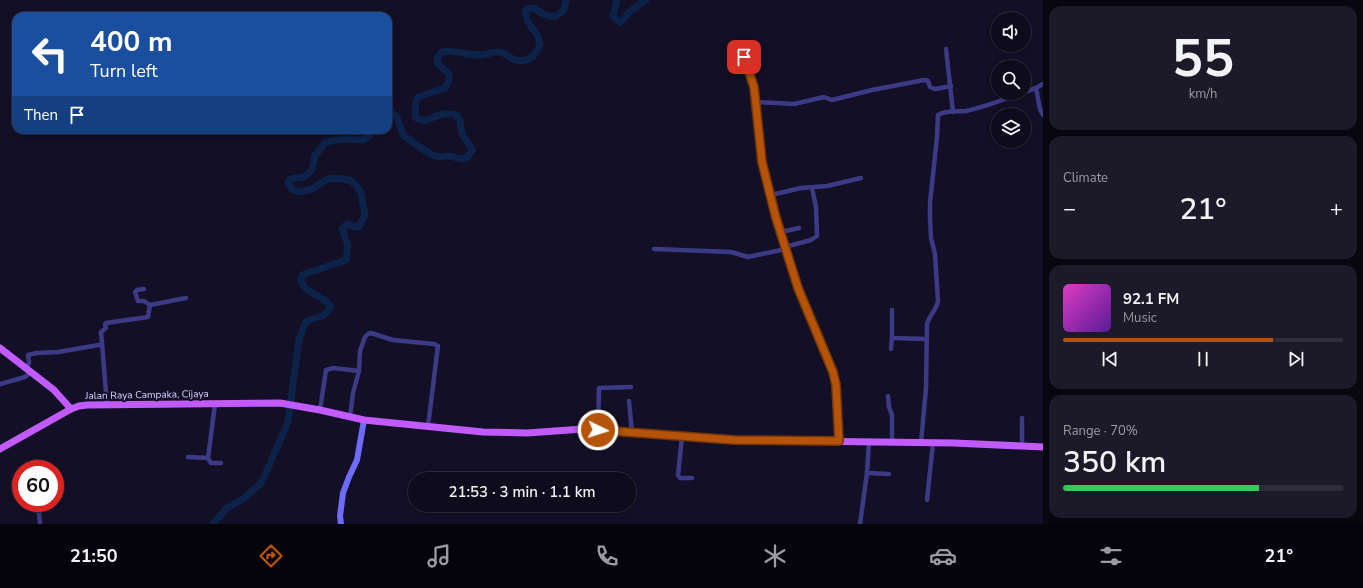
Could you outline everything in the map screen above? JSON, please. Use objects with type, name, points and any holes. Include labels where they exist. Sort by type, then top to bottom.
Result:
[{"type":"main road","points":[[0,348],[54,390],[71,409]]},
{"type":"main road","name":"Jalan Raya Campaka, Cijaya","points":[[0,449],[79,406],[215,404],[242,402],[280,403],[296,405],[364,420],[483,432],[513,433],[572,429],[755,441],[954,442],[1043,447]]},
{"type":"street","points":[[946,49],[953,112]]},
{"type":"street","points":[[744,57],[754,87],[762,162],[785,248],[798,288],[833,372],[836,385],[839,441]]},
{"type":"street","points":[[756,102],[794,104],[824,97],[832,100],[872,90],[924,80],[928,81],[930,87],[933,89],[951,86]]},
{"type":"street","points":[[1031,90],[1043,84]]},
{"type":"street","points":[[1036,88],[1040,110],[1043,115]]},
{"type":"street","points":[[921,442],[926,388],[926,339],[928,320],[937,306],[938,301],[935,254],[931,238],[930,203],[938,115],[981,107],[1002,100]]},
{"type":"street","points":[[771,196],[801,188],[827,186],[861,178]]},
{"type":"street","points":[[654,249],[732,252],[748,257],[811,240],[817,236],[816,207],[812,188]]},
{"type":"street","points":[[781,232],[799,228]]},
{"type":"street","points":[[144,289],[135,292],[137,300],[144,301],[150,305],[186,298]]},
{"type":"street","points":[[107,405],[101,332],[106,328],[105,323],[148,317],[150,305]]},
{"type":"street","points":[[891,349],[892,310]]},
{"type":"street","points":[[350,417],[353,393],[359,371],[360,351],[364,336],[368,334],[393,340],[438,346],[428,426]]},
{"type":"street","points":[[892,338],[926,339]]},
{"type":"street","points":[[0,384],[25,377],[29,370],[28,356],[31,354],[58,352],[99,345],[102,343]]},
{"type":"street","points":[[320,410],[326,370],[333,368],[359,371]]},
{"type":"street","points":[[598,430],[599,388],[631,387]]},
{"type":"street","points":[[888,396],[889,407],[892,415],[892,442]]},
{"type":"street","points":[[629,401],[632,433]]},
{"type":"street","points":[[215,404],[208,458],[211,463],[221,463]]},
{"type":"street","points":[[1022,418],[1022,446]]},
{"type":"street","points":[[341,524],[340,516],[343,493],[348,477],[357,460],[364,420]]},
{"type":"street","points":[[682,437],[678,475],[680,478],[692,478]]},
{"type":"street","points":[[860,524],[867,474],[869,442]]},
{"type":"street","points":[[928,500],[934,443]]},
{"type":"street","points":[[188,457],[208,458]]},
{"type":"street","points":[[867,474],[889,474]]},
{"type":"street","points":[[39,512],[40,524]]},
{"type":"waterway","points":[[392,111],[397,118],[404,136],[430,154],[439,157],[450,156],[463,159],[467,157],[473,150],[462,134],[460,121],[456,115],[443,114],[425,120],[415,117],[416,101],[418,97],[445,88],[449,80],[449,74],[438,64],[437,58],[442,52],[447,51],[477,55],[500,52],[518,61],[526,60],[536,53],[540,45],[537,34],[527,19],[526,9],[534,8],[544,15],[556,16],[564,10],[566,0]]},
{"type":"waterway","points":[[617,0],[613,16],[620,22],[628,13],[646,0]]},
{"type":"waterway","points":[[213,524],[227,508],[243,499],[260,484],[265,475],[288,422],[299,340],[305,323],[324,315],[331,307],[328,303],[310,292],[303,285],[301,280],[302,275],[346,260],[348,245],[342,229],[347,224],[355,227],[359,226],[365,215],[361,193],[355,184],[350,180],[332,178],[312,189],[299,192],[293,190],[288,182],[290,179],[304,177],[312,170],[315,155],[326,142],[343,139],[363,140],[370,136],[370,134]]},
{"type":"route","points":[[598,430],[734,440],[839,441],[835,379],[798,288],[776,218],[762,162],[760,128],[754,87],[744,57]]}]
